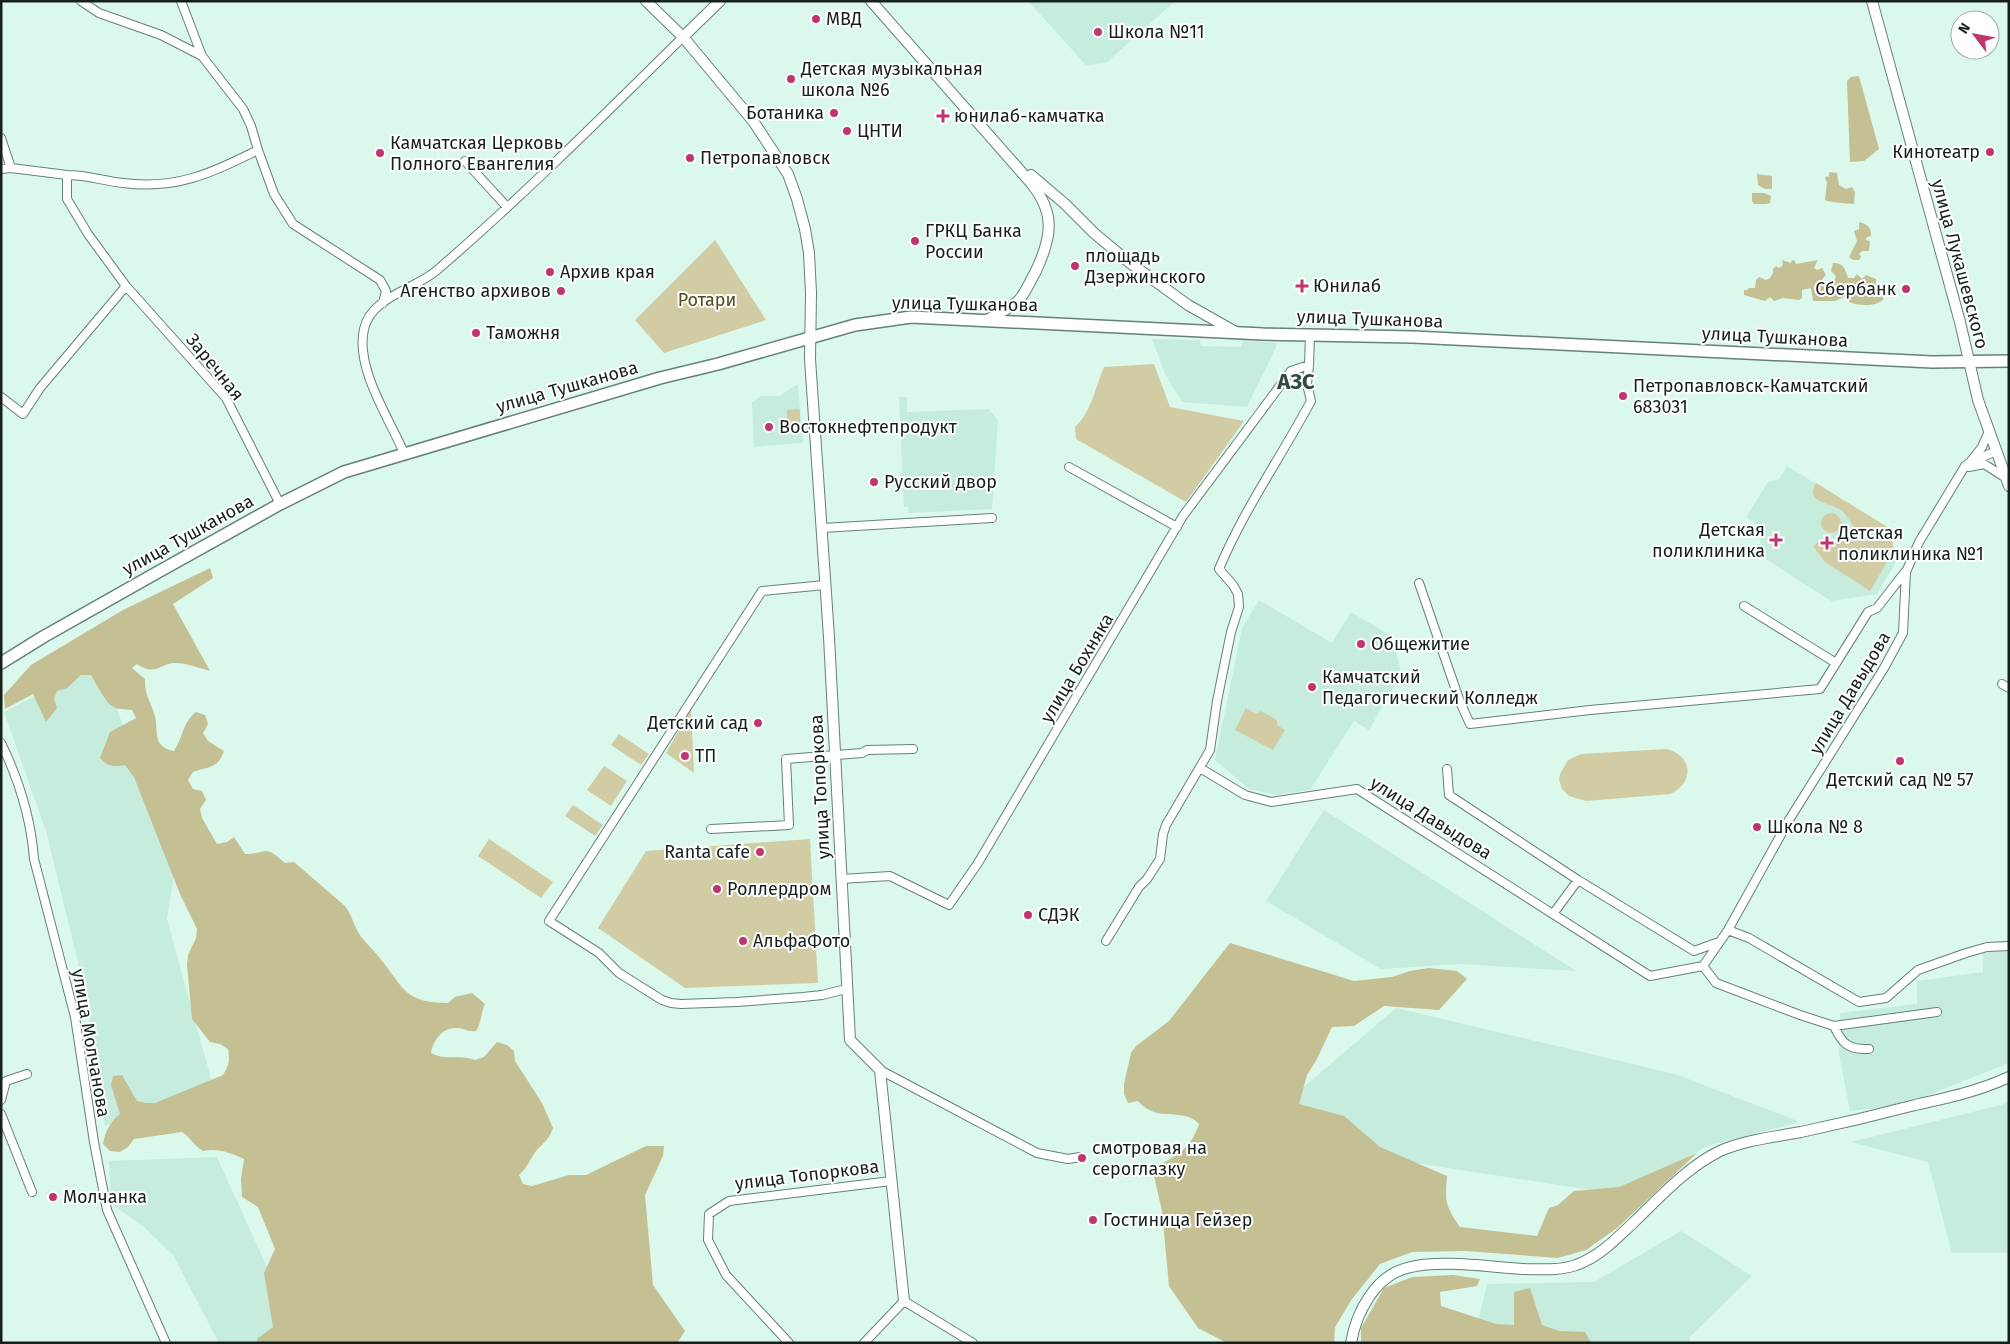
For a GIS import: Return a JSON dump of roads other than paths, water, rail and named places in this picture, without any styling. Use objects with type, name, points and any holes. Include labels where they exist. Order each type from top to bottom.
[{"type":"main road","name":"улица Топоркова","points":[[646,1],[683,36],[754,121],[783,166],[794,189],[802,219],[808,253],[811,293],[810,359],[822,528],[850,1040],[880,1070],[904,1301]]},
{"type":"main road","points":[[683,36],[720,1]]},
{"type":"main road","points":[[871,1],[1038,191],[1048,214],[1050,229],[1041,259],[1019,300],[987,320]]},
{"type":"main road","name":"улица Лукашевского","points":[[1872,1],[1960,322],[1978,400],[2007,482]]},
{"type":"main road","points":[[1004,152],[1065,204],[1099,238],[1130,263],[1188,305],[1234,331]]},
{"type":"main road","name":"улица Тушканова","points":[[1,663],[120,593],[280,504],[344,472],[660,378],[718,364],[855,324],[888,319],[910,317],[1310,335],[1413,337],[1932,362],[2009,360]]},
{"type":"main road","points":[[1351,1343],[1357,1320],[1370,1297],[1388,1277],[1402,1270],[1426,1265],[1540,1269],[1577,1265],[1602,1251],[1686,1174],[1721,1151],[1756,1140],[1872,1116],[1952,1096],[2009,1077]]},
{"type":"street","points":[[81,1],[99,13],[162,35],[202,56]]},
{"type":"street","points":[[181,1],[202,56],[243,109],[251,126],[274,194],[293,224],[380,280],[386,291],[383,302]]},
{"type":"street","points":[[404,453],[368,377],[363,352],[363,336],[366,322],[383,302],[431,275],[558,161],[683,36]]},
{"type":"street","points":[[1,138],[11,168]]},
{"type":"street","points":[[1,169],[11,168],[66,175],[85,175],[124,184],[175,184],[208,175],[258,150]]},
{"type":"street","points":[[465,161],[507,207]]},
{"type":"street","name":"Заречная","points":[[66,175],[67,199],[88,234],[126,286],[226,398],[280,504]]},
{"type":"street","points":[[1,397],[23,414],[40,388],[126,286]]},
{"type":"street","points":[[1106,940],[1139,886],[1147,879],[1160,859],[1166,825],[1210,750],[1225,661],[1239,607],[1238,594],[1219,569],[1228,546],[1311,401],[1307,384],[1310,335]]},
{"type":"street","name":"улица Бохняка","points":[[841,879],[890,876],[949,905],[978,863],[1177,527],[1290,371],[1309,365]]},
{"type":"street","points":[[1969,463],[1982,447],[1989,431]]},
{"type":"street","name":"улица Давыдова","points":[[1200,768],[1245,795],[1271,802],[1357,789],[1650,976],[1703,966],[1728,930],[1789,820],[1884,668],[1903,633],[1906,572],[1919,542],[1961,472],[1969,463],[1996,451]]},
{"type":"street","points":[[1961,472],[1978,464],[1984,464],[2007,482]]},
{"type":"street","points":[[1068,467],[1177,527]]},
{"type":"street","points":[[822,528],[992,518]]},
{"type":"street","points":[[1419,583],[1460,702],[1470,724],[1599,709],[1820,689],[1868,612],[1877,608],[1906,572]]},
{"type":"street","points":[[825,585],[762,591],[549,921],[599,953],[619,973],[662,1000],[681,1004],[804,998],[846,989]]},
{"type":"street","points":[[1744,606],[1836,663]]},
{"type":"street","name":"улица Молчанова","points":[[1,743],[8,757],[32,833],[34,858],[75,1017],[106,1210],[166,1343]]},
{"type":"street","points":[[711,829],[790,824],[786,758],[834,756],[862,753],[867,750],[913,749]]},
{"type":"street","name":"улица Давыдова","points":[[1447,768],[1449,796],[1578,880],[1694,952],[1718,943]]},
{"type":"street","points":[[1553,914],[1578,880]]},
{"type":"street","points":[[1728,930],[1749,938],[1858,1002],[1886,998],[1918,970],[1987,947],[2009,946]]},
{"type":"street","points":[[1703,966],[1716,983],[1834,1026],[1937,1012]]},
{"type":"street","points":[[1834,1026],[1840,1040],[1855,1050],[1869,1049]]},
{"type":"street","points":[[880,1070],[1037,1153],[1068,1159],[1080,1157]]},
{"type":"street","points":[[1,1100],[6,1082],[27,1074]]},
{"type":"street","points":[[1,1114],[32,1192]]},
{"type":"street","name":"улица Топоркова","points":[[789,1343],[726,1275],[708,1240],[709,1214],[729,1202],[891,1181]]},
{"type":"street","points":[[864,1343],[904,1301],[973,1343]]},
{"type":"place","name":"МВД","points":[[816,19]]},
{"type":"place","name":"Школа №11","points":[[1098,32]]},
{"type":"place","name":"Детская музыкальная школа №6","points":[[791,79]]},
{"type":"place","name":"Ботаника","points":[[834,113]]},
{"type":"place","name":"юнилаб-камчатка","points":[[943,116]]},
{"type":"place","name":"ЦНТИ","points":[[847,131]]},
{"type":"place","name":"Кинотеатр","points":[[1990,152]]},
{"type":"place","name":"Камчатская Церковь Полного Евангелия","points":[[380,153]]},
{"type":"place","name":"Петропавловск","points":[[690,158]]},
{"type":"place","name":"ГРКЦ Банка России","points":[[915,241]]},
{"type":"place","name":"площадь Дзержинского","points":[[1075,266]]},
{"type":"place","name":"Архив края","points":[[550,272]]},
{"type":"place","name":"Юнилаб","points":[[1302,286]]},
{"type":"place","name":"Сбербанк","points":[[1906,289]]},
{"type":"place","name":"Агенство архивов","points":[[561,291]]},
{"type":"place","name":"Таможня","points":[[476,333]]},
{"type":"place","name":"Петропавловск-Камчатский 683031","points":[[1623,396]]},
{"type":"place","name":"Востокнефтепродукт","points":[[769,427]]},
{"type":"place","name":"Русский двор","points":[[874,482]]},
{"type":"place","name":"Детская поликлиника","points":[[1776,540]]},
{"type":"place","name":"Детская поликлиника №1","points":[[1827,543]]},
{"type":"place","name":"Общежитие","points":[[1361,644]]},
{"type":"place","name":"Камчатский Педагогический Колледж","points":[[1312,687]]},
{"type":"place","name":"Детский сад","points":[[758,723]]},
{"type":"place","name":"ТП","points":[[685,756]]},
{"type":"place","name":"Детский сад № 57","points":[[1900,761]]},
{"type":"place","name":"Школа № 8","points":[[1757,827]]},
{"type":"place","name":"Ranta cafe","points":[[760,852]]},
{"type":"place","name":"Роллердром","points":[[717,889]]},
{"type":"place","name":"СДЭК","points":[[1028,915]]},
{"type":"place","name":"АльфаФото","points":[[743,941]]},
{"type":"place","name":"смотровая на сероглазку","points":[[1082,1158]]},
{"type":"place","name":"Молчанка","points":[[53,1197]]},
{"type":"place","name":"Гостиница Гейзер","points":[[1093,1220]]},
{"type":"district","name":"АЗС","points":[[1296,381]]},
{"type":"park label","name":"Ротари","points":[[707,300]]}]
